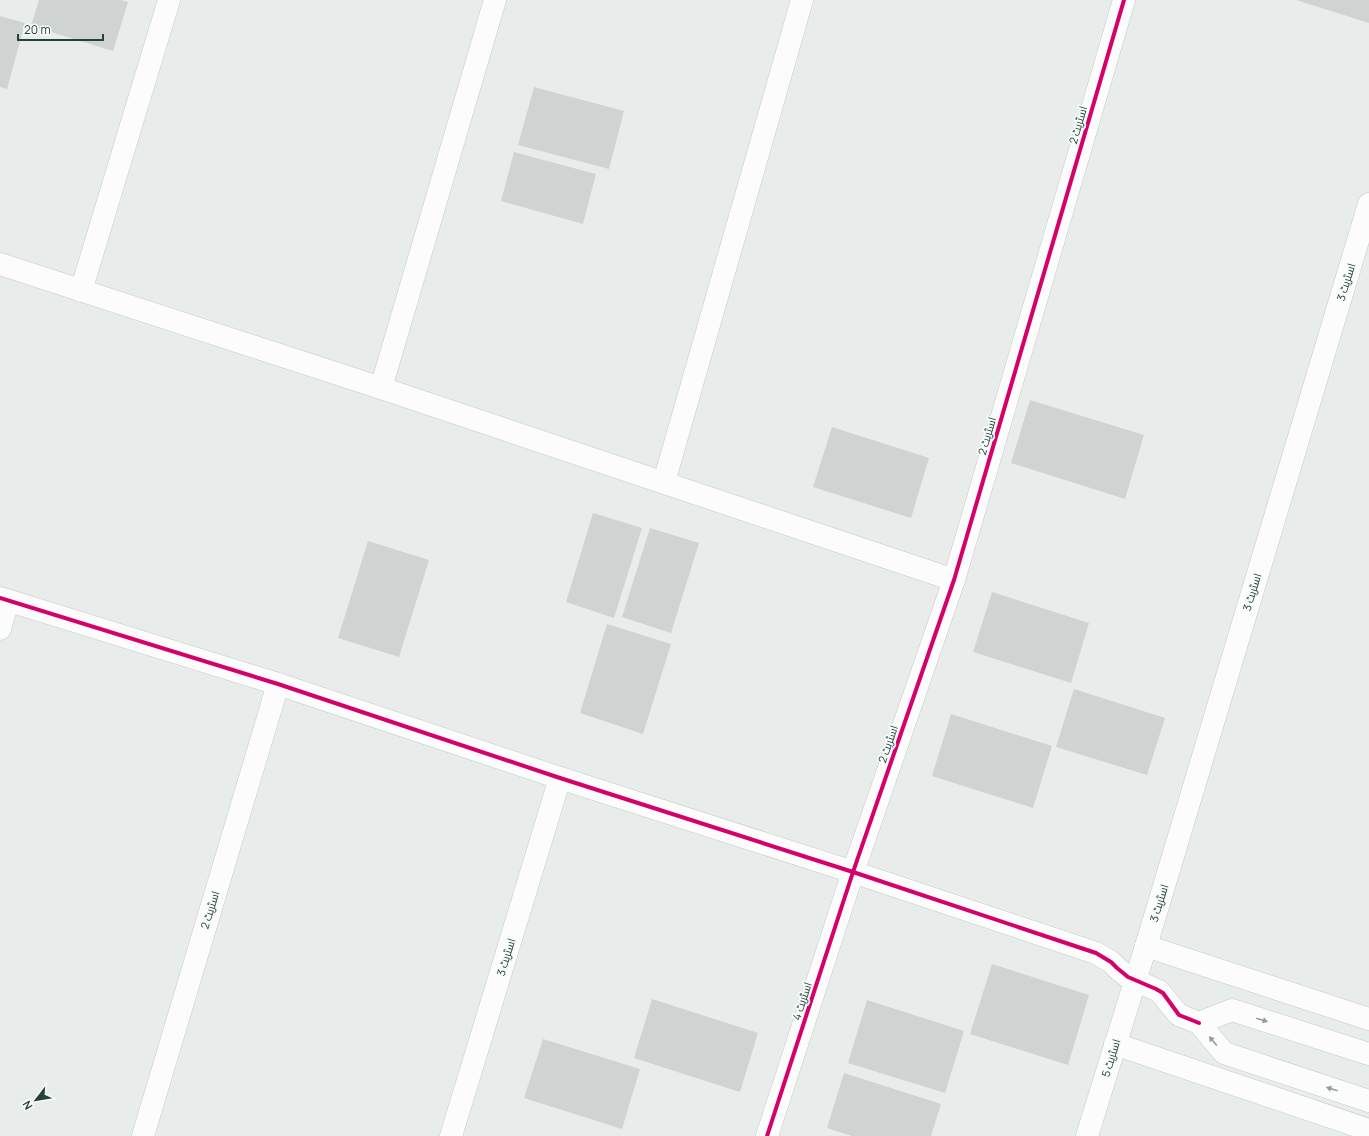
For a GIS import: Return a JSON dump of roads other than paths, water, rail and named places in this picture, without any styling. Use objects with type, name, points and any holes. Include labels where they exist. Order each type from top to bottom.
[{"type":"street","points":[[81,291],[169,0]]},
{"type":"street","points":[[381,388],[495,0]]},
{"type":"street","points":[[664,482],[802,0]]},
{"type":"street","name":"اسٹریٹ 2","points":[[853,872],[954,580],[1124,0]]},
{"type":"street","name":"اسٹریٹ 3","points":[[1135,980],[1365,229],[1369,204]]},
{"type":"street","points":[[0,264],[381,388],[954,580]]},
{"type":"street","points":[[0,629],[4,599],[278,684],[560,778],[853,872],[1096,954],[1111,962],[1128,977],[1156,989],[1163,994],[1180,1015],[1199,1023],[1224,1053],[1369,1101]]},
{"type":"street","name":"اسٹریٹ 2","points":[[143,1136],[278,684]]},
{"type":"street","name":"اسٹریٹ 3","points":[[451,1136],[560,778]]},
{"type":"street","name":"اسٹریٹ 4","points":[[767,1136],[853,872]]},
{"type":"street","points":[[1146,946],[1369,1019]]},
{"type":"street","name":"اسٹریٹ 5","points":[[1087,1136],[1135,980]]},
{"type":"street","points":[[1199,1023],[1232,1010],[1369,1054]]},
{"type":"street","points":[[1115,1044],[1369,1130]]}]
